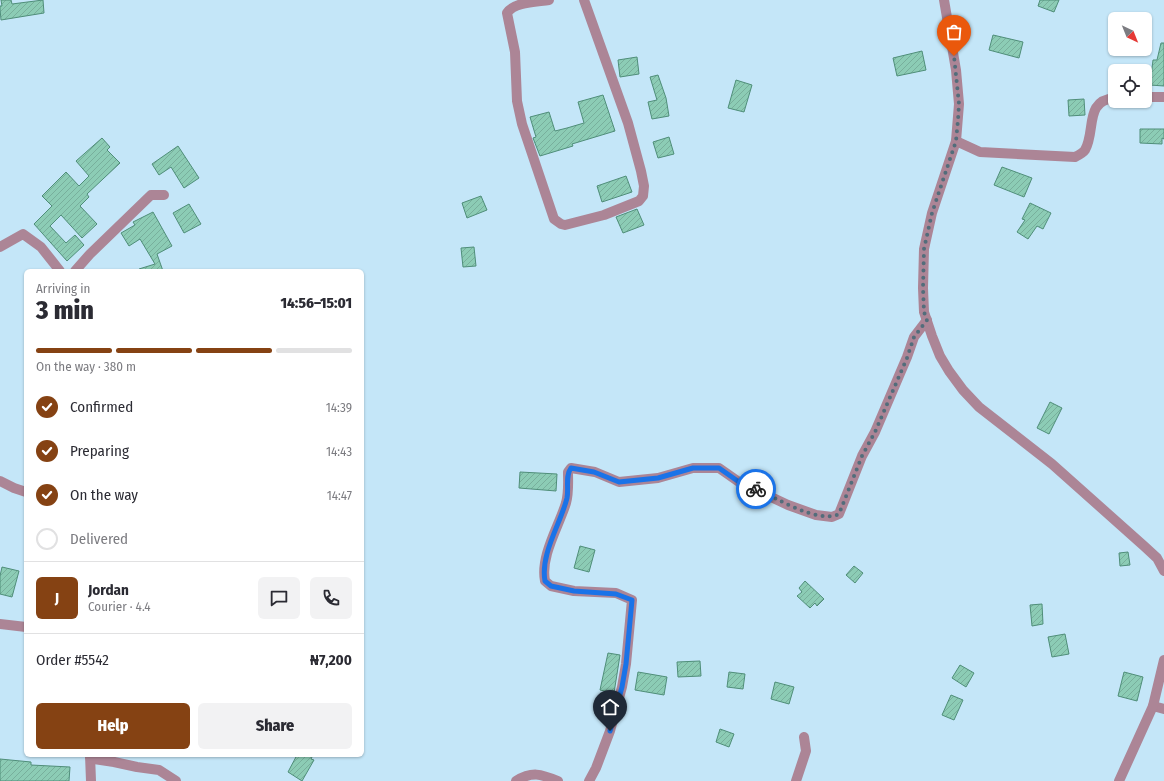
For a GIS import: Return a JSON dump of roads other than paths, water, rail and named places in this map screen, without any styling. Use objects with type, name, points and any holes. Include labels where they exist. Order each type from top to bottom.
[{"type":"street","points":[[549,0],[516,5],[510,8],[507,12],[515,52],[517,101],[522,124],[554,219],[560,224],[565,225],[604,215],[634,204],[643,196],[641,171],[628,123],[584,0]]},
{"type":"street","points":[[944,0],[956,70],[959,104],[956,141],[932,213],[924,249],[923,288],[924,312],[940,356],[963,390],[979,407],[1052,464],[1157,558],[1164,571]]},
{"type":"street","points":[[1152,97],[1164,97]]},
{"type":"street","points":[[956,141],[980,152],[1075,157],[1085,150],[1097,106],[1101,102],[1108,100]]},
{"type":"street","points":[[77,269],[90,254],[151,195],[164,195]]},
{"type":"street","points":[[0,247],[23,234],[41,247],[58,269]]},
{"type":"street","points":[[590,781],[610,731],[622,687],[626,664],[632,600],[616,594],[574,591],[551,586],[545,581],[544,568],[546,557],[566,503],[569,490],[568,472],[571,468],[594,472],[619,482],[630,482],[658,478],[693,468],[719,468],[739,482],[788,505],[832,518],[839,514],[862,456],[875,432],[907,358],[914,337],[927,320]]},
{"type":"street","points":[[0,481],[24,491]]},
{"type":"street","points":[[0,624],[24,627]]},
{"type":"street","points":[[1119,781],[1154,706],[1164,660]]},
{"type":"street","points":[[1154,706],[1164,709]]},
{"type":"street","points":[[796,781],[806,751],[804,737]]},
{"type":"street","points":[[90,757],[91,781]]},
{"type":"street","points":[[91,757],[94,759],[159,770],[176,781]]},
{"type":"street","points":[[516,781],[524,777],[540,774],[558,781]]}]
